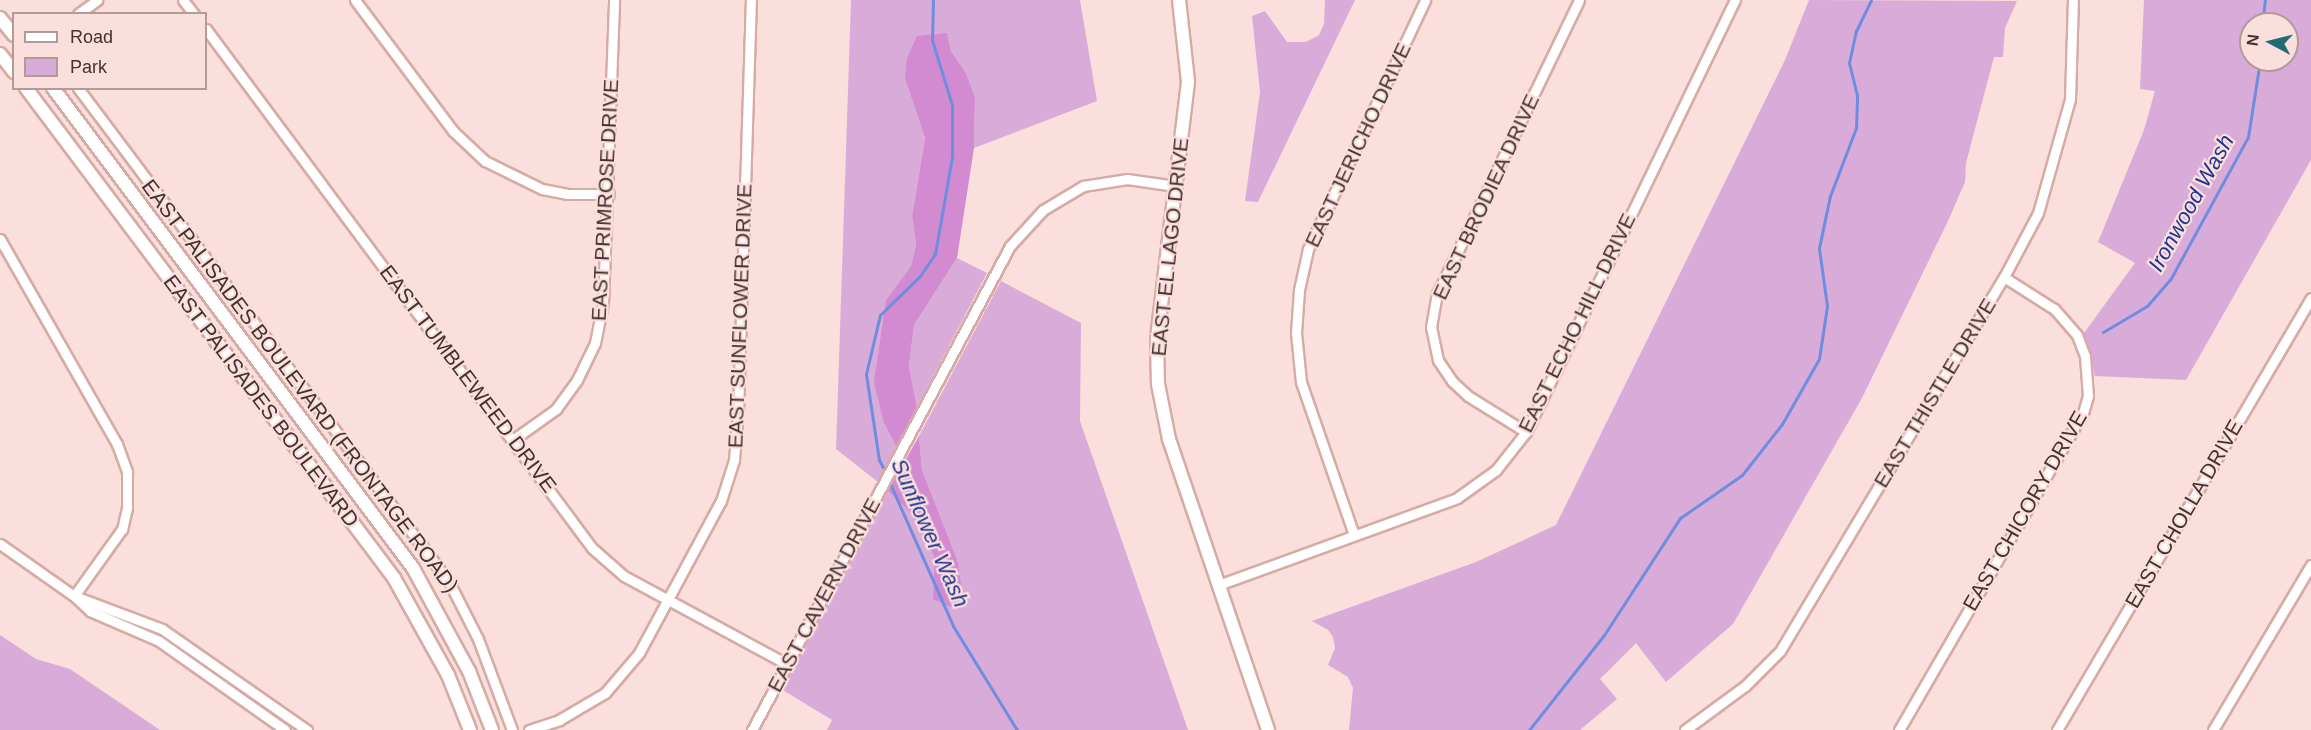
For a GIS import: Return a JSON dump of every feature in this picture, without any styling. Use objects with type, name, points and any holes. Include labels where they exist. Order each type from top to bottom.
[{"type":"street","points":[[81,12],[97,0]]},
{"type":"street","points":[[183,0],[192,12]]},
{"type":"street","points":[[355,0],[453,131],[485,161],[542,189],[567,194],[609,194]]},
{"type":"street","name":"EAST PRIMROSE DRIVE","points":[[514,439],[556,409],[577,380],[595,343],[603,303],[609,194],[614,0]]},
{"type":"street","name":"EAST SUNFLOWER DRIVE","points":[[529,730],[559,720],[604,693],[639,653],[721,501],[734,460],[751,0]]},
{"type":"street","name":"EAST EL LAGO DRIVE","points":[[1179,0],[1188,82],[1157,338],[1158,384],[1169,439],[1221,584],[1268,730]]},
{"type":"street","name":"EAST JERICHO DRIVE","points":[[1354,535],[1301,382],[1296,333],[1299,290],[1308,249],[1425,0]]},
{"type":"street","name":"EAST BRODIEA DRIVE","points":[[1526,432],[1468,396],[1452,381],[1438,360],[1431,327],[1437,294],[1579,0]]},
{"type":"street","name":"EAST ECHO HILL DRIVE","points":[[1221,584],[1457,498],[1497,470],[1526,432],[1735,0]]},
{"type":"street","name":"EAST THISTLE DRIVE","points":[[1686,730],[1744,686],[1780,651],[2004,276],[2038,213],[2060,144],[2074,54],[2073,0]]},
{"type":"street","points":[[0,18],[12,33]]},
{"type":"street","name":"EAST TUMBLEWEED DRIVE","points":[[207,30],[514,439],[592,548],[624,576],[787,664]]},
{"type":"street","name":"EAST PALISADES BOULEVARD","points":[[28,90],[394,578],[448,675],[470,730]]},
{"type":"street","name":"EAST PALISADES BOULEVARD","points":[[55,90],[413,568],[469,671],[492,730]]},
{"type":"street","name":"EAST PALISADES BOULEVARD (FRONTAGE ROAD)","points":[[80,90],[449,582],[478,639],[512,730]]},
{"type":"street","name":"EAST CAVERN DRIVE","points":[[752,730],[1010,246],[1043,210],[1083,186],[1127,179],[1175,186]]},
{"type":"street","points":[[0,239],[117,444],[127,472],[127,508],[122,529],[74,596]]},
{"type":"street","name":"EAST CHICORY DRIVE","points":[[1899,730],[2083,413],[2088,396],[2085,356],[2077,335],[2054,309],[2004,276]]},
{"type":"street","name":"EAST CHOLLA DRIVE","points":[[2057,730],[2307,312],[2311,298]]},
{"type":"street","points":[[0,544],[74,596],[90,611],[159,641],[285,730]]},
{"type":"street","points":[[2213,730],[2311,565]]},
{"type":"street","points":[[74,596],[162,629],[307,730]]},
{"type":"street","points":[[204,672],[211,662]]},
{"type":"green space","points":[[851,0],[1080,0],[1097,101],[974,148],[975,97],[966,73],[951,51],[947,34],[905,79],[925,138],[912,216],[916,244],[911,266],[886,300],[884,423],[896,446],[878,482],[836,449]]},
{"type":"green space","points":[[1325,0],[1355,0],[1258,202],[1245,201],[1260,92],[1252,16],[1265,11],[1287,42],[1306,42],[1319,35],[1324,24]]},
{"type":"green space","points":[[1809,0],[2017,1],[2005,28],[2003,57],[1994,57],[1966,163],[1965,182],[1948,221],[1862,398],[1733,624],[1666,682],[1636,643],[1600,679],[1617,699],[1580,730],[1349,730],[1353,688],[1348,677],[1328,665],[1335,648],[1333,637],[1328,630],[1312,621],[1476,562],[1556,525],[1785,60]]},
{"type":"green space","points":[[2144,0],[2311,0],[2311,160],[2186,380],[2095,376],[2084,333],[2135,263],[2098,242],[2144,130],[2155,91],[2140,89]]},
{"type":"green space","points":[[957,258],[987,273],[917,407],[909,366],[914,325]]},
{"type":"green space","points":[[1001,281],[1081,323],[1080,421],[1188,730],[827,730],[832,720],[781,689],[888,491],[911,513],[934,556],[933,599],[958,562],[922,470],[919,436]]},
{"type":"green space","points":[[0,635],[36,659],[70,669],[160,730],[0,730]]},
{"type":"shaded area","points":[[947,33],[951,51],[966,73],[975,97],[974,148],[957,258],[914,325],[909,366],[917,407],[896,446],[884,423],[874,382],[886,300],[911,266],[916,244],[912,216],[925,138],[905,79],[907,58],[917,36]]},
{"type":"shaded area","points":[[919,436],[922,470],[958,562],[961,586],[957,604],[951,607],[933,599],[934,556],[911,513],[888,491]]},
{"type":"waterway","name":"Sunflower Wash","points":[[886,473],[879,460],[866,374],[880,315],[920,276],[935,254],[952,157],[952,105],[932,40],[933,0]]},
{"type":"waterway","points":[[1529,730],[1604,635],[1680,518],[1742,475],[1782,424],[1819,359],[1827,306],[1819,248],[1830,196],[1856,128],[1857,95],[1849,63],[1856,31],[1871,0]]},
{"type":"waterway","name":"Ironwood Wash","points":[[2264,12],[2265,0]]},
{"type":"waterway","name":"Ironwood Wash","points":[[2103,332],[2147,306],[2170,280],[2248,137],[2258,72]]},
{"type":"waterway","name":"Sunflower Wash","points":[[888,479],[953,626],[1017,730]]}]
